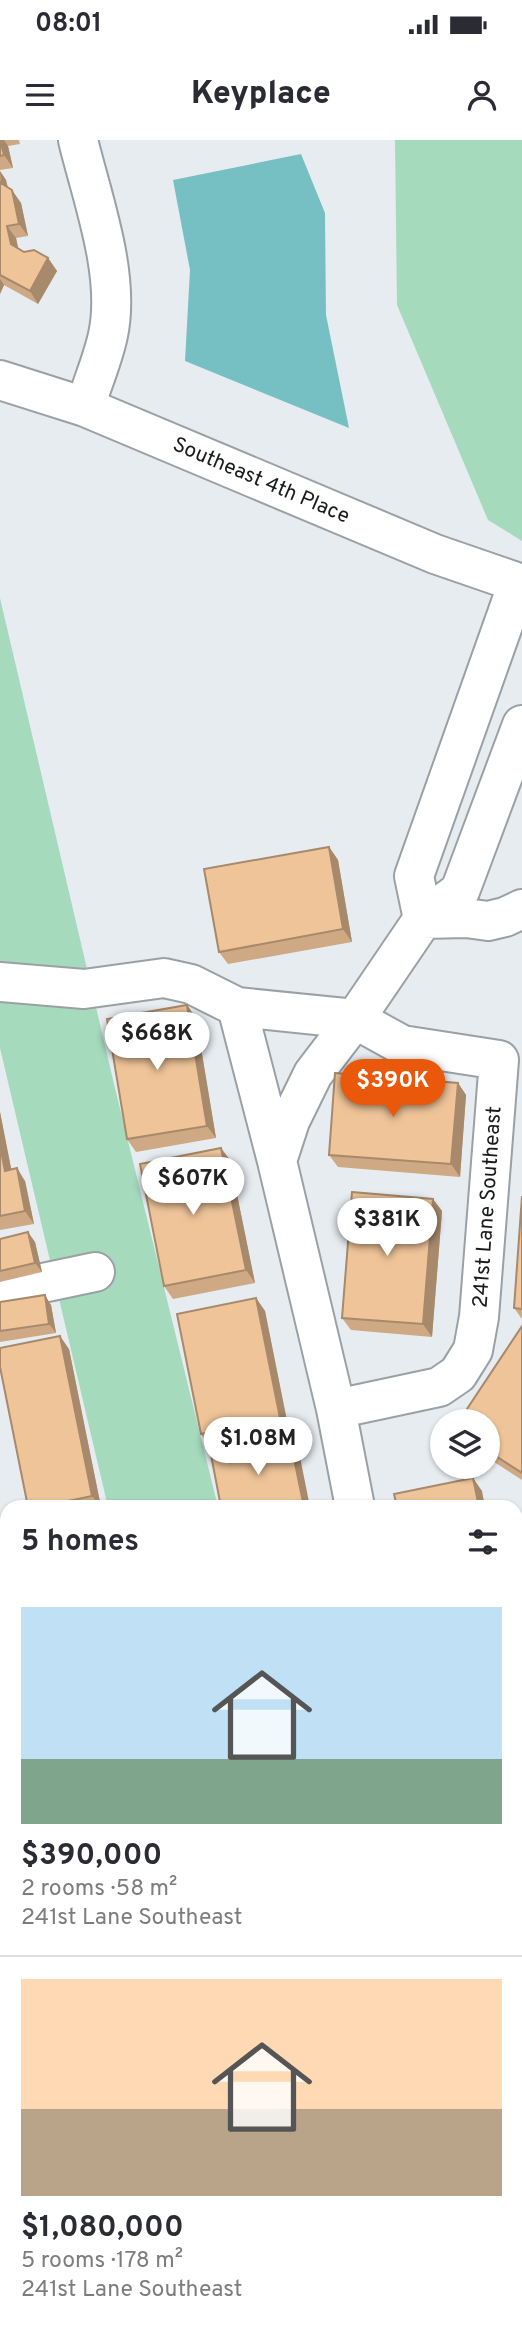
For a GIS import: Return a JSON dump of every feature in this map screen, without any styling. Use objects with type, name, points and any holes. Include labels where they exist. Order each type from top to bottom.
[{"type":"street","points":[[78,140],[104,248],[111,292],[108,334],[85,407]]},
{"type":"street","name":"Southeast 4th Place","points":[[0,380],[85,407],[435,554],[520,583]]},
{"type":"street","points":[[423,919],[414,876],[520,583]]},
{"type":"street","points":[[479,698],[522,709]]},
{"type":"street","points":[[277,1161],[290,1121],[313,1074],[355,1019],[423,919],[460,891],[522,725]]},
{"type":"street","points":[[423,919],[466,918],[488,921],[522,909]]},
{"type":"street","name":"241st Lane Southeast","points":[[0,982],[84,989],[164,978],[191,984],[237,1007],[355,1019],[402,1045],[499,1060],[479,1317],[473,1350],[458,1374],[439,1387],[335,1409]]},
{"type":"street","points":[[237,1007],[277,1161],[354,1500]]},
{"type":"street","points":[[0,1292],[96,1272]]},
{"type":"green space","points":[[395,140],[522,140],[522,541],[488,520],[397,305]]},
{"type":"green space","points":[[0,598],[114,1084],[216,1500],[106,1500],[0,1048]]},
{"type":"water","points":[[301,154],[325,213],[326,315],[349,428],[185,361],[190,270],[173,180]]},
{"type":"building","points":[[0,140],[4,155],[0,156]]},
{"type":"building","points":[[0,181],[12,190],[19,224],[7,226],[11,244],[24,252],[34,250],[48,258],[30,291],[0,275]]},
{"type":"building","points":[[329,847],[343,929],[219,952],[204,869]]},
{"type":"building","points":[[187,1005],[207,1126],[127,1139],[107,1019]]},
{"type":"building","points":[[335,1073],[458,1083],[451,1164],[329,1155]]},
{"type":"building","points":[[0,1146],[5,1171],[17,1168],[25,1211],[0,1216]]},
{"type":"building","points":[[221,1148],[246,1270],[164,1286],[140,1164]]},
{"type":"building","points":[[352,1192],[433,1199],[423,1324],[342,1318]]},
{"type":"building","points":[[522,1196],[522,1309],[514,1308]]},
{"type":"building","points":[[28,1232],[35,1263],[0,1271],[0,1239]]},
{"type":"building","points":[[45,1295],[49,1324],[0,1331],[0,1302]]},
{"type":"building","points":[[256,1298],[280,1418],[201,1434],[177,1314]]},
{"type":"building","points":[[522,1326],[522,1473],[500,1459],[500,1409],[467,1409]]},
{"type":"building","points":[[60,1336],[92,1496],[73,1500],[27,1500],[0,1367],[0,1348]]},
{"type":"building","points":[[290,1439],[303,1500],[220,1500],[211,1455]]},
{"type":"building","points":[[473,1479],[478,1500],[395,1500],[394,1494]]}]
